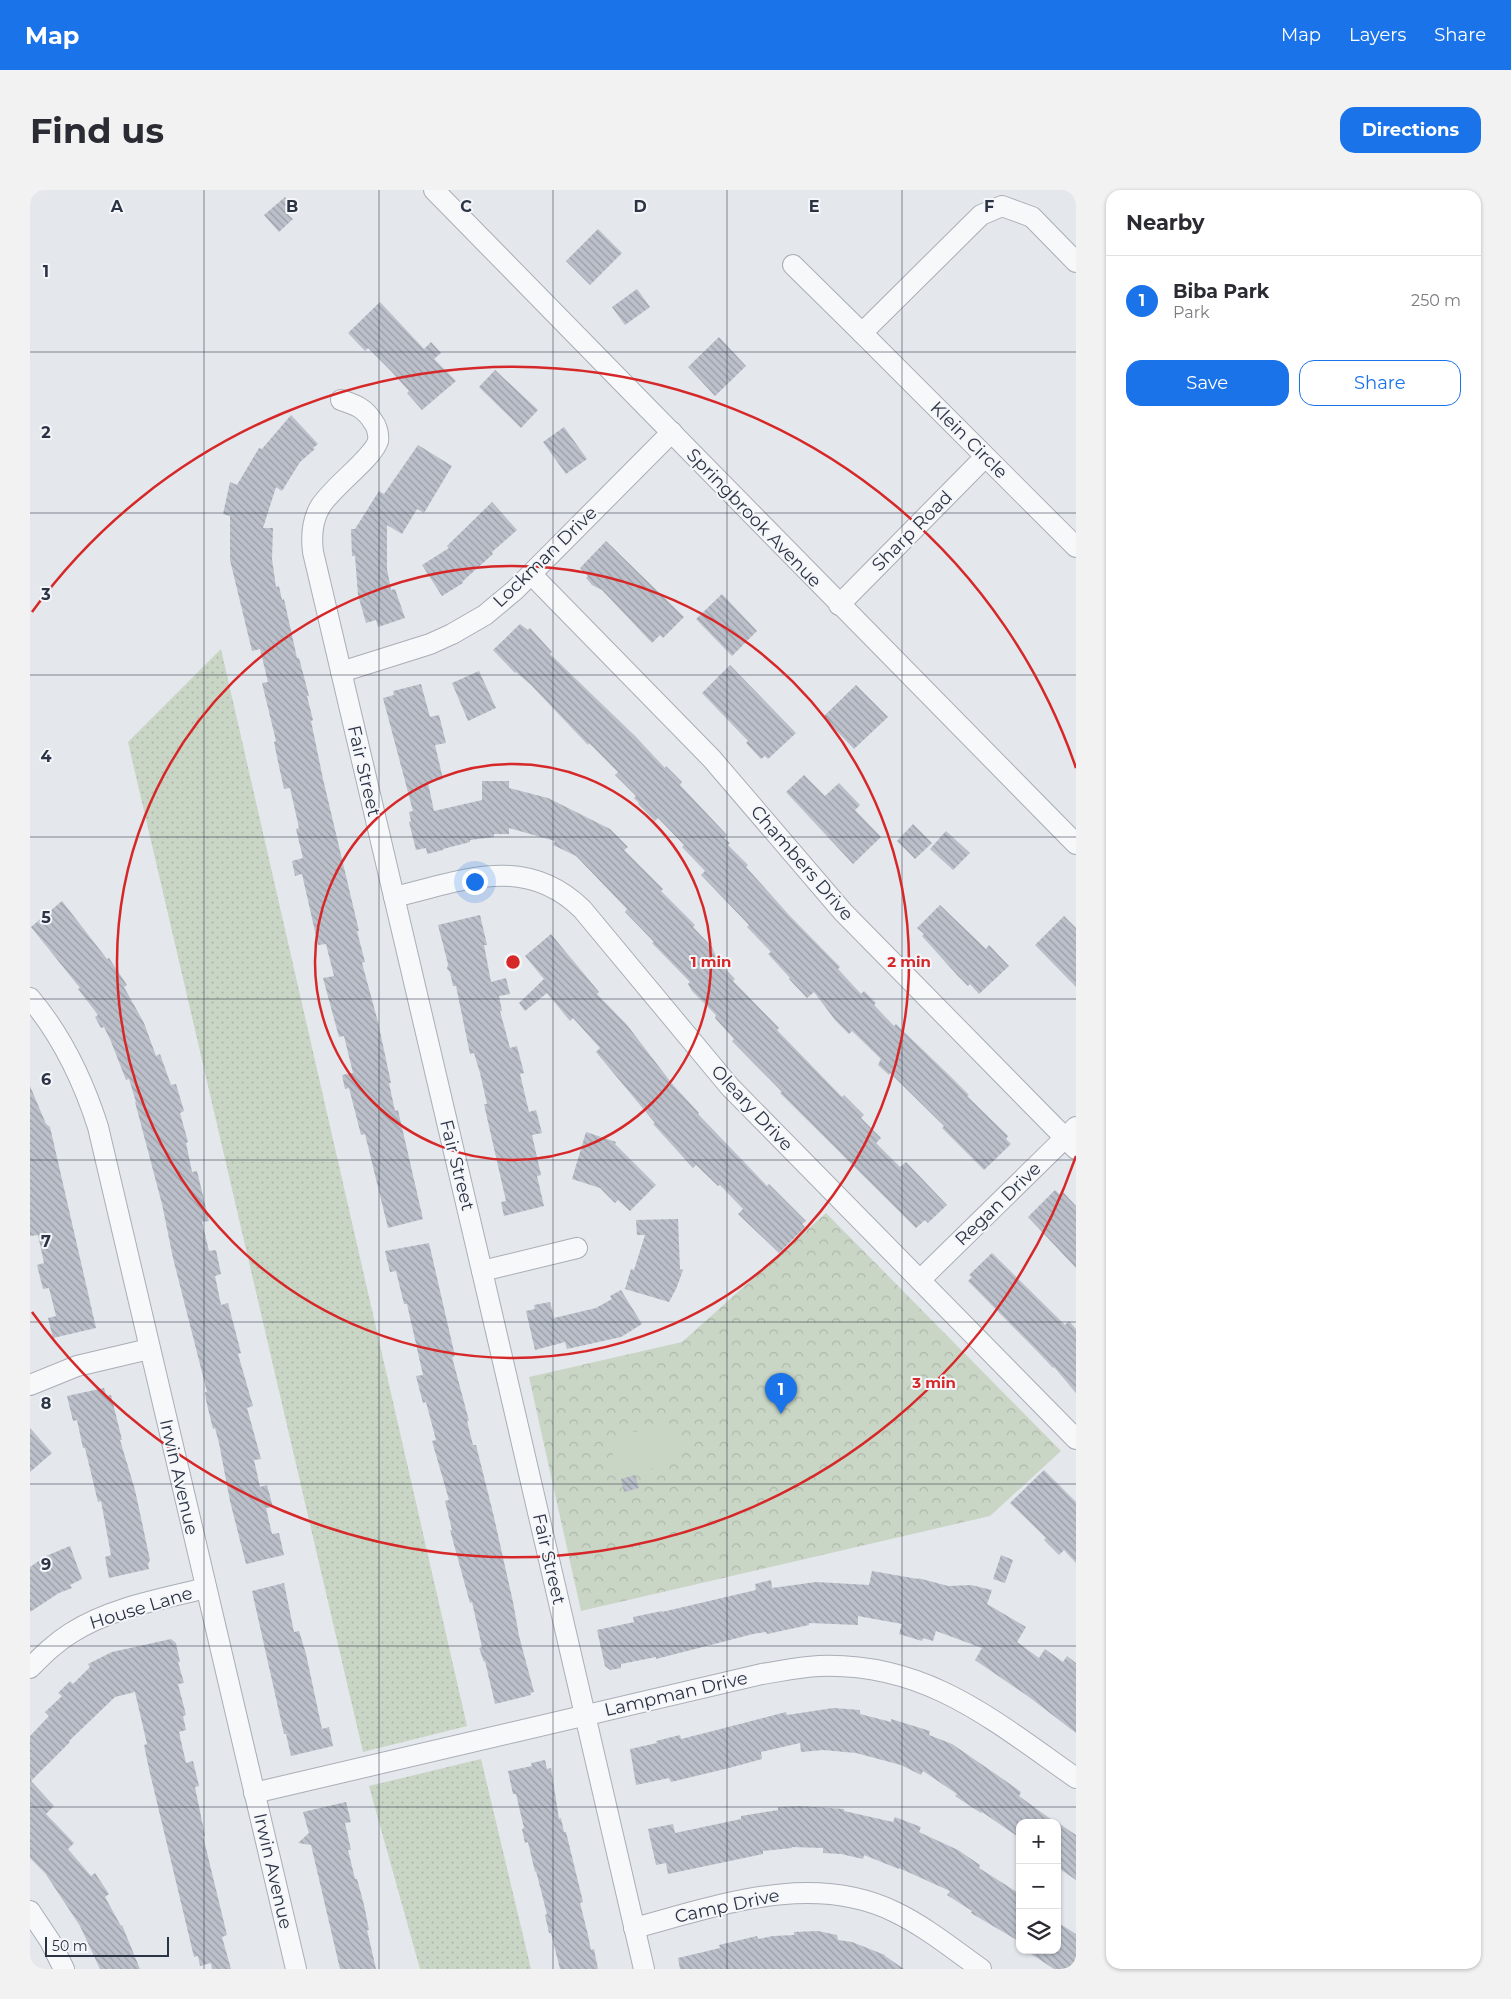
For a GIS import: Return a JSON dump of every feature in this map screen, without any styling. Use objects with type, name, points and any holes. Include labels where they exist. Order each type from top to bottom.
[{"type":"street","name":"Springbrook Avenue","points":[[434,190],[672,432],[838,605],[1076,844]]},
{"type":"street","points":[[862,333],[981,214],[1002,206],[1032,217],[1076,262]]},
{"type":"street","name":"Klein Circle","points":[[793,265],[1076,548]]},
{"type":"street","name":"Fair Street","points":[[341,400],[361,406],[370,416],[376,427],[378,440],[372,451],[328,495],[319,508],[312,529],[313,552],[644,1969]]},
{"type":"street","name":"Lockman Drive","points":[[341,672],[413,649],[452,634],[484,615],[531,574],[672,432]]},
{"type":"street","name":"Sharp Road","points":[[838,605],[985,457]]},
{"type":"street","name":"Chambers Drive","points":[[531,574],[712,759],[843,912],[1072,1138]]},
{"type":"street","name":"Oleary Drive","points":[[394,897],[487,875],[503,874],[543,882],[568,896],[582,908],[730,1086],[1076,1439]]},
{"type":"street","name":"Irwin Avenue","points":[[30,998],[57,1034],[76,1069],[93,1109],[296,1969]]},
{"type":"street","name":"Regan Drive","points":[[920,1280],[1072,1138]]},
{"type":"street","points":[[482,1271],[577,1248]]},
{"type":"street","points":[[30,1385],[77,1366],[149,1349]]},
{"type":"street","name":"House Lane","points":[[30,1668],[51,1647],[90,1622],[139,1605],[206,1588]]},
{"type":"street","name":"Lampman Drive","points":[[254,1793],[585,1715],[794,1668],[818,1666],[873,1669],[898,1674],[924,1683],[975,1708],[1076,1778]]},
{"type":"street","name":"Camp Drive","points":[[634,1928],[776,1894],[798,1892],[835,1895],[864,1901],[893,1911],[923,1928],[981,1969]]},
{"type":"street","points":[[30,1911],[50,1941],[64,1969]]},
{"type":"green space","points":[[221,649],[467,1726],[363,1752],[128,742]]},
{"type":"green space","points":[[826,1213],[1061,1451],[990,1516],[581,1611],[529,1377],[682,1342]]},
{"type":"green space","points":[[673,1423],[682,1461],[618,1476],[609,1438]]},
{"type":"green space","points":[[481,1759],[531,1969],[420,1969],[369,1786]]},
{"type":"building","points":[[285,197],[293,206],[286,213],[293,219],[279,232],[264,215]]},
{"type":"building","points":[[598,229],[622,253],[590,285],[566,261]]},
{"type":"building","points":[[637,289],[650,307],[625,325],[612,307]]},
{"type":"building","points":[[380,302],[424,349],[431,342],[441,353],[434,359],[456,381],[422,410],[407,393],[409,391],[391,371],[368,348],[365,351],[348,333]]},
{"type":"building","points":[[719,337],[746,366],[715,396],[688,367]]},
{"type":"building","points":[[495,370],[538,410],[521,428],[479,387]]},
{"type":"building","points":[[291,415],[318,444],[300,462],[282,491],[276,487],[263,528],[273,528],[272,559],[276,587],[279,586],[282,600],[284,599],[297,658],[299,658],[309,696],[307,696],[313,720],[311,721],[323,779],[359,931],[357,931],[365,962],[362,963],[378,1022],[395,1111],[398,1110],[423,1219],[388,1228],[365,1134],[361,1135],[349,1088],[345,1089],[342,1075],[353,1073],[344,1036],[339,1037],[323,978],[334,976],[326,944],[318,945],[302,874],[295,876],[292,861],[303,858],[296,829],[299,828],[290,788],[284,789],[280,771],[274,742],[276,741],[262,683],[268,682],[260,649],[252,651],[230,560],[230,516],[223,514],[230,482],[237,485],[259,448],[262,449]]},
{"type":"building","points":[[564,427],[587,459],[566,474],[543,442]]},
{"type":"building","points":[[418,445],[452,466],[424,513],[417,509],[402,534],[387,525],[387,569],[391,590],[395,589],[405,618],[378,627],[376,620],[366,623],[358,595],[355,556],[352,556],[351,529],[355,529],[379,491],[384,494]]},
{"type":"building","points":[[492,502],[517,530],[492,552],[493,554],[463,583],[442,596],[422,565],[449,548],[447,546]]},
{"type":"building","points":[[606,541],[684,617],[663,638],[660,635],[652,643],[602,590],[592,585],[586,578],[588,576],[580,568]]},
{"type":"building","points":[[722,594],[757,631],[732,656],[696,619]]},
{"type":"building","points":[[520,624],[528,630],[530,628],[552,652],[550,654],[635,736],[665,768],[666,766],[682,782],[680,785],[727,835],[724,838],[730,843],[728,845],[748,865],[746,867],[789,915],[840,967],[838,969],[861,994],[864,991],[876,1003],[874,1005],[894,1026],[896,1024],[949,1075],[969,1095],[967,1096],[1008,1136],[1006,1139],[1011,1144],[984,1170],[942,1128],[944,1126],[890,1073],[889,1075],[878,1065],[881,1059],[852,1031],[849,1034],[835,1020],[814,992],[807,998],[789,979],[768,954],[771,952],[747,927],[749,925],[701,875],[705,871],[682,847],[684,845],[658,818],[655,821],[638,804],[634,798],[636,796],[615,775],[618,772],[589,743],[588,745],[531,685],[515,673],[493,650]]},
{"type":"building","points":[[730,665],[796,733],[768,759],[765,756],[761,759],[746,743],[748,741],[702,693]]},
{"type":"building","points":[[479,671],[496,708],[468,721],[452,683]]},
{"type":"building","points":[[421,684],[430,717],[439,715],[446,743],[435,745],[443,779],[428,783],[434,811],[482,800],[482,781],[509,781],[509,788],[548,798],[610,829],[628,847],[624,850],[663,889],[661,891],[695,925],[693,927],[712,947],[718,961],[735,979],[733,981],[842,1097],[844,1095],[864,1115],[861,1118],[881,1138],[876,1143],[900,1167],[906,1162],[947,1205],[928,1223],[925,1220],[916,1228],[780,1093],[782,1092],[732,1041],[734,1039],[715,1018],[716,1015],[692,991],[688,984],[690,982],[625,912],[627,909],[576,856],[553,845],[555,841],[509,828],[509,834],[494,834],[494,837],[470,840],[470,842],[427,854],[426,848],[416,850],[409,822],[411,821],[409,812],[413,811],[383,698],[394,695],[393,691]]},
{"type":"building","points":[[856,685],[888,717],[854,749],[823,717]]},
{"type":"building","points":[[804,775],[825,796],[839,783],[860,805],[855,810],[881,837],[853,864],[786,792]]},
{"type":"building","points":[[913,824],[932,843],[915,859],[897,841]]},
{"type":"building","points":[[946,831],[970,853],[953,870],[930,849]]},
{"type":"building","points":[[62,901],[107,959],[109,958],[127,985],[124,987],[144,1023],[156,1056],[160,1054],[171,1085],[176,1084],[184,1111],[180,1113],[188,1142],[186,1143],[192,1172],[197,1171],[209,1221],[202,1222],[209,1251],[216,1250],[221,1274],[215,1276],[221,1305],[228,1303],[241,1353],[238,1354],[253,1406],[247,1408],[261,1459],[254,1460],[260,1487],[267,1485],[273,1507],[266,1508],[272,1534],[279,1533],[284,1555],[246,1564],[230,1501],[219,1443],[215,1428],[213,1429],[206,1400],[205,1392],[207,1392],[173,1258],[162,1204],[129,1079],[126,1080],[110,1039],[104,1027],[101,1028],[95,1017],[98,1015],[78,989],[80,988],[31,927]]},
{"type":"building","points":[[940,905],[986,949],[989,945],[1009,966],[979,994],[970,984],[968,986],[957,975],[917,928]]},
{"type":"building","points":[[480,915],[487,945],[484,945],[491,982],[506,978],[510,994],[499,996],[502,1011],[500,1011],[510,1048],[517,1046],[524,1073],[520,1074],[529,1112],[536,1110],[542,1133],[532,1135],[541,1175],[537,1176],[544,1206],[504,1216],[501,1202],[506,1201],[484,1104],[487,1104],[480,1073],[474,1053],[470,1054],[456,986],[453,986],[450,972],[447,969],[448,964],[438,925]]},
{"type":"building","points":[[1064,916],[1076,928],[1076,987],[1035,945]]},
{"type":"building","points":[[551,934],[599,992],[597,994],[627,1025],[698,1114],[767,1186],[769,1184],[806,1221],[802,1224],[805,1227],[779,1253],[738,1214],[743,1209],[720,1185],[718,1186],[696,1165],[693,1168],[653,1124],[655,1123],[596,1052],[600,1048],[573,1018],[570,1021],[547,993],[525,1011],[519,1003],[544,979],[525,956]]},
{"type":"building","points":[[30,1086],[46,1124],[50,1127],[96,1328],[53,1338],[48,1318],[56,1316],[49,1288],[43,1289],[37,1265],[44,1263],[38,1235],[30,1236]]},
{"type":"building","points":[[586,1132],[616,1142],[615,1144],[656,1185],[630,1211],[618,1200],[615,1203],[600,1188],[572,1179]]},
{"type":"building","points":[[1055,1190],[1060,1195],[1063,1192],[1076,1206],[1076,1268],[1028,1217]]},
{"type":"building","points":[[678,1219],[680,1269],[683,1270],[669,1302],[625,1289],[631,1269],[634,1270],[645,1235],[637,1235],[636,1220]]},
{"type":"building","points":[[429,1243],[455,1356],[452,1357],[469,1421],[467,1421],[473,1445],[476,1445],[493,1513],[519,1636],[534,1692],[530,1693],[531,1695],[495,1704],[485,1661],[479,1648],[482,1647],[472,1602],[470,1603],[450,1530],[452,1530],[445,1501],[449,1500],[432,1441],[436,1440],[426,1402],[423,1403],[416,1376],[423,1375],[407,1304],[404,1304],[396,1271],[390,1272],[385,1251]]},
{"type":"building","points":[[992,1253],[1065,1325],[1069,1321],[1076,1329],[1076,1393],[1054,1367],[968,1281],[972,1277],[969,1275]]},
{"type":"building","points":[[621,1290],[642,1324],[621,1337],[567,1349],[565,1342],[535,1350],[526,1311],[535,1309],[534,1305],[550,1302],[554,1318],[596,1308],[612,1299],[610,1296]]},
{"type":"building","points":[[104,1388],[106,1396],[111,1395],[122,1440],[120,1440],[135,1490],[150,1560],[148,1564],[149,1569],[109,1578],[105,1557],[111,1555],[101,1501],[98,1502],[77,1420],[73,1421],[67,1396]]},
{"type":"building","points":[[30,1428],[52,1453],[30,1472]]},
{"type":"building","points":[[1044,1470],[1076,1502],[1076,1563],[1064,1550],[1059,1555],[1044,1540],[1046,1538],[1010,1503]]},
{"type":"building","points":[[635,1475],[639,1488],[624,1492],[621,1479]]},
{"type":"building","points":[[70,1546],[82,1579],[70,1585],[72,1588],[59,1593],[30,1612],[30,1567],[46,1556]]},
{"type":"building","points":[[1001,1555],[1013,1560],[1005,1583],[993,1579]]},
{"type":"building","points":[[872,1571],[918,1578],[948,1586],[971,1585],[992,1590],[987,1604],[1026,1627],[1017,1642],[1039,1658],[1045,1649],[1063,1662],[1067,1656],[1076,1663],[1076,1733],[1029,1697],[975,1660],[982,1648],[936,1631],[933,1641],[923,1638],[922,1641],[899,1634],[902,1624],[858,1616],[858,1625],[809,1623],[809,1625],[767,1634],[766,1632],[753,1634],[656,1659],[656,1657],[621,1664],[621,1668],[610,1670],[605,1666],[597,1630],[634,1622],[633,1617],[756,1590],[755,1584],[771,1580],[772,1588],[816,1582],[869,1585]]},
{"type":"building","points":[[284,1583],[294,1632],[299,1631],[306,1654],[322,1729],[329,1727],[333,1746],[291,1756],[286,1734],[284,1734],[252,1591]]},
{"type":"building","points":[[171,1639],[176,1643],[180,1662],[178,1662],[184,1683],[178,1684],[186,1715],[183,1716],[186,1730],[179,1732],[186,1763],[193,1761],[199,1786],[195,1787],[205,1836],[203,1836],[227,1935],[222,1937],[231,1969],[212,1969],[211,1963],[200,1966],[198,1956],[194,1957],[149,1769],[144,1745],[147,1744],[135,1692],[115,1697],[31,1781],[54,1806],[46,1814],[74,1843],[68,1849],[91,1876],[95,1873],[109,1894],[105,1897],[122,1925],[140,1969],[100,1969],[80,1926],[45,1873],[30,1858],[30,1736],[49,1716],[45,1712],[62,1696],[58,1693],[70,1681],[73,1684],[90,1667],[88,1664],[112,1652]]},
{"type":"building","points":[[833,1708],[860,1710],[860,1714],[891,1722],[891,1719],[930,1731],[929,1735],[952,1744],[1021,1792],[1019,1796],[1051,1819],[1016,1819],[1016,1835],[955,1796],[957,1794],[923,1771],[921,1775],[901,1765],[856,1753],[823,1750],[801,1752],[800,1743],[761,1752],[762,1759],[729,1768],[671,1782],[669,1778],[636,1785],[630,1749],[657,1743],[656,1741],[680,1735],[681,1739],[786,1712],[787,1715]]},
{"type":"building","points":[[545,1760],[547,1769],[551,1768],[559,1819],[561,1818],[564,1832],[566,1832],[583,1902],[580,1903],[591,1950],[594,1949],[598,1969],[560,1969],[551,1933],[549,1933],[545,1915],[547,1914],[528,1842],[525,1843],[522,1829],[524,1828],[516,1794],[513,1794],[508,1771],[532,1766],[531,1763]]},
{"type":"building","points":[[346,1802],[351,1822],[345,1823],[351,1850],[348,1850],[364,1905],[369,1930],[367,1930],[376,1969],[340,1969],[311,1845],[298,1843],[309,1833],[303,1812]]},
{"type":"building","points":[[800,1806],[844,1809],[844,1811],[893,1822],[895,1817],[921,1827],[919,1832],[958,1850],[980,1865],[979,1868],[1016,1891],[1016,1940],[971,1913],[972,1911],[947,1895],[950,1891],[899,1868],[864,1855],[863,1859],[841,1854],[823,1853],[823,1848],[792,1847],[763,1851],[763,1854],[668,1874],[666,1863],[656,1865],[648,1829],[673,1824],[675,1833],[741,1819],[741,1816],[778,1810],[778,1807]]},
{"type":"building","points":[[1061,1825],[1076,1835],[1076,1880],[1061,1870]]},
{"type":"building","points":[[1061,1925],[1076,1934],[1076,1969],[1054,1969],[1031,1954],[1061,1954]]},
{"type":"building","points":[[818,1931],[837,1935],[838,1940],[852,1942],[885,1955],[904,1969],[680,1969],[678,1958],[720,1948],[719,1945],[757,1936],[758,1939],[794,1935],[794,1932]]},
{"type":"place","name":"Biba Park","points":[[781,1414]]}]
